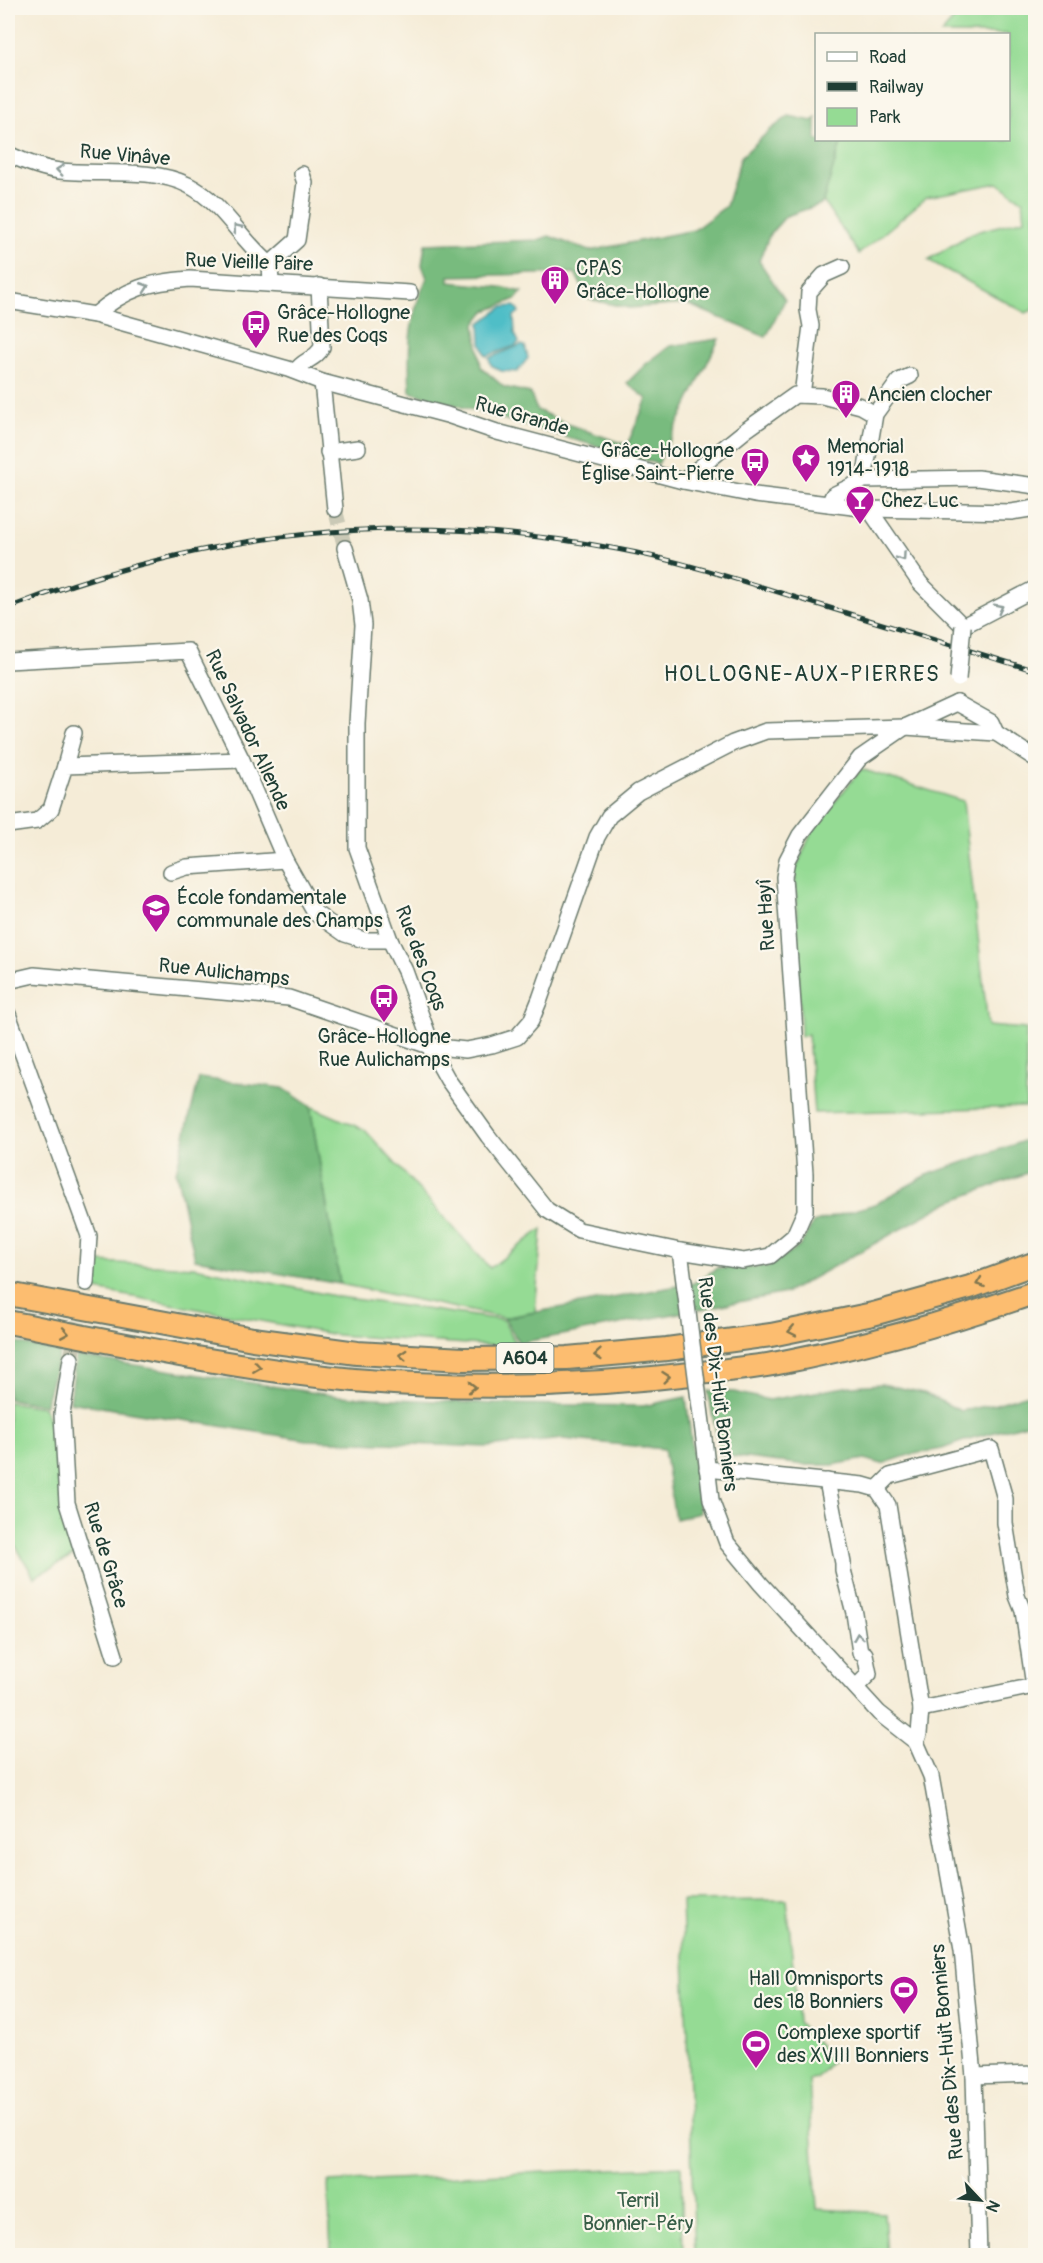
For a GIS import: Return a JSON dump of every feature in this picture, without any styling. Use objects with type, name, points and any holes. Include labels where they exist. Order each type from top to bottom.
[{"type":"highway","name":"A604","points":[[8,1294],[254,1339],[357,1353],[464,1359],[567,1358],[667,1349],[771,1335],[873,1314],[970,1287],[1035,1263]]},
{"type":"highway","name":"A604","points":[[8,1322],[249,1366],[354,1380],[461,1387],[569,1386],[672,1377],[775,1364],[879,1341],[978,1313],[1035,1292]]},
{"type":"street","name":"Rue Vinâve","points":[[8,154],[58,171],[90,171],[175,180],[206,196],[227,216],[270,274]]},
{"type":"street","points":[[270,274],[297,240],[305,183],[302,174]]},
{"type":"street","points":[[802,395],[811,326],[808,310],[809,291],[824,275],[842,267]]},
{"type":"street","name":"Rue Vieille Paire","points":[[95,315],[114,298],[164,281],[190,279],[270,274],[319,286],[410,293]]},
{"type":"street","points":[[296,371],[300,365],[319,354],[322,347],[319,286]]},
{"type":"street","name":"Rue Grande","points":[[8,301],[95,315],[296,371],[322,382],[683,481],[755,495],[869,509],[1011,512],[1035,508]]},
{"type":"street","points":[[864,480],[875,414],[899,381],[910,376]]},
{"type":"street","points":[[322,382],[335,509]]},
{"type":"street","points":[[683,481],[795,395],[822,396],[861,406],[875,414]]},
{"type":"street","points":[[328,452],[358,448]]},
{"type":"street","points":[[829,504],[833,495],[864,480],[978,478],[1035,486]]},
{"type":"street","points":[[869,509],[920,583],[963,626]]},
{"type":"street","points":[[1011,512],[1027,519],[1035,519]]},
{"type":"street","name":"Rue des Coqs","points":[[345,548],[360,600],[363,625],[357,723],[357,848],[390,940],[405,971],[427,1032],[429,1046],[448,1080],[546,1210],[579,1230],[680,1251]]},
{"type":"street","points":[[963,626],[1035,588]]},
{"type":"street","points":[[963,626],[957,703],[991,722],[996,733],[1035,759]]},
{"type":"street","name":"Rue Salvador Allende","points":[[8,661],[188,651],[242,760],[285,860],[315,913],[345,934],[364,940],[390,940]]},
{"type":"street","name":"Rue Hayî","points":[[680,1251],[743,1261],[771,1256],[794,1236],[805,1211],[805,1174],[784,877],[787,860],[800,835],[860,758],[905,727],[957,703]]},
{"type":"street","name":"Rue Aulichamps","points":[[8,981],[34,975],[289,998],[429,1046],[466,1050],[492,1045],[517,1037],[531,1021],[597,837],[609,816],[638,792],[732,743],[766,731],[905,727],[996,733]]},
{"type":"street","points":[[8,825],[37,821],[51,809],[74,733]]},
{"type":"street","points":[[65,766],[242,760]]},
{"type":"street","points":[[171,872],[187,867],[285,860]]},
{"type":"street","points":[[8,1014],[89,1236],[86,1283]]},
{"type":"street","name":"Rue des Dix-Huit Bonniers","points":[[680,1251],[711,1500],[727,1543],[761,1584],[879,1713],[916,1742],[931,1776],[962,1950],[974,2076],[979,2256]]},
{"type":"street","name":"Rue de Grâce","points":[[71,1359],[62,1414],[66,1503],[115,1656]]},
{"type":"street","points":[[877,1489],[890,1476],[991,1449],[1005,1499],[1005,1523],[1017,1596],[1023,1611],[1034,1686],[921,1708]]},
{"type":"street","points":[[707,1468],[863,1485],[877,1489],[888,1506],[921,1708],[919,1734],[916,1742]]},
{"type":"street","points":[[827,1481],[860,1652],[865,1654],[869,1674],[856,1688]]},
{"type":"street","points":[[974,2076],[1035,2074]]},
{"type":"green space","points":[[964,8],[1035,8],[1035,309],[1026,313],[928,260],[972,233],[1025,219],[1023,201],[998,183],[927,197],[859,254],[823,201],[841,141],[1010,141],[1010,33],[942,33]]},
{"type":"green space","points":[[789,116],[812,121],[815,119],[815,141],[842,141],[822,204],[786,216],[770,234],[759,261],[785,300],[766,337],[687,304],[629,308],[588,299],[575,273],[449,276],[449,282],[500,287],[522,292],[516,299],[484,312],[475,324],[481,367],[504,387],[530,393],[537,410],[567,424],[627,445],[647,399],[627,383],[646,364],[670,346],[719,339],[658,464],[410,392],[409,362],[413,320],[427,278],[422,265],[425,244],[538,240],[549,236],[589,251],[694,230],[726,206],[741,157]]},
{"type":"green space","points":[[861,769],[963,801],[988,1026],[1026,1029],[1026,1107],[814,1113],[808,1034],[801,1037],[795,871],[812,831]]},
{"type":"green space","points":[[199,1078],[283,1088],[310,1106],[340,1284],[195,1259],[176,1172]]},
{"type":"green space","points":[[310,1106],[365,1130],[490,1268],[542,1229],[535,1312],[504,1318],[340,1284]]},
{"type":"green space","points":[[1035,1137],[1035,1170],[949,1202],[786,1293],[519,1343],[504,1318],[694,1283],[717,1268],[769,1266],[800,1246],[813,1223],[875,1204],[927,1175]]},
{"type":"green space","points":[[97,1262],[195,1267],[339,1297],[503,1320],[515,1342],[496,1346],[336,1335],[91,1289]]},
{"type":"green space","points":[[8,1341],[60,1352],[45,1405],[8,1399]]},
{"type":"green space","points":[[76,1356],[337,1396],[495,1404],[643,1406],[686,1397],[700,1513],[675,1519],[664,1449],[563,1439],[487,1447],[307,1440],[70,1402]]},
{"type":"green space","points":[[882,1384],[924,1393],[961,1411],[996,1404],[1035,1392],[1035,1422],[882,1464],[865,1459],[832,1465],[806,1465],[720,1455],[708,1391],[734,1392],[769,1400],[851,1386]]},
{"type":"green space","points":[[8,1402],[43,1407],[54,1428],[64,1503],[77,1554],[34,1577],[8,1533]]},
{"type":"green space","name":"Complexe sportif des XVIII Bonniers","points":[[787,1900],[798,2022],[833,2060],[816,2078],[809,2080],[817,2209],[884,2213],[887,2255],[882,2255],[881,2251],[695,2255],[682,1901]]},
{"type":"green space","name":"Terril Bonnier-Péry","points":[[681,2166],[683,2253],[669,2256],[331,2255],[328,2182]]},
{"type":"water","points":[[514,306],[519,312],[514,316],[515,334],[519,342],[515,346],[486,356],[481,343],[480,323],[503,307]]},
{"type":"water","points":[[521,345],[525,346],[528,358],[517,372],[501,371],[491,365],[489,358]]},
{"type":"tunnel","points":[[335,509],[345,548]]},
{"type":"tunnel","points":[[71,1359],[86,1283]]},
{"type":"railway","points":[[8,608],[84,581],[159,560],[233,544],[308,534],[384,529],[460,530],[538,537],[617,549],[665,560],[737,579],[1036,671]]},
{"type":"place","name":"CPAS Grâce-Hollogne","points":[[555,306]]},
{"type":"place","name":"Grâce-Hollogne Rue des Coqs","points":[[256,350]]},
{"type":"place","name":"Ancien clocher","points":[[846,420]]},
{"type":"place","name":"Memorial 1914-1918","points":[[806,484]]},
{"type":"place","name":"Grâce-Hollogne Église Saint-Pierre","points":[[755,488]]},
{"type":"place","name":"Chez Luc","points":[[860,526]]},
{"type":"place","name":"École fondamentale communale des Champs","points":[[156,934]]},
{"type":"place","name":"Grâce-Hollogne Rue Aulichamps","points":[[384,1024]]},
{"type":"place","name":"Hall Omnisports des 18 Bonniers","points":[[904,2016]]},
{"type":"place","name":"Complexe sportif des XVIII Bonniers","points":[[756,2070]]},
{"type":"district","name":"HOLLOGNE-AUX-PIERRES","points":[[802,674]]}]
